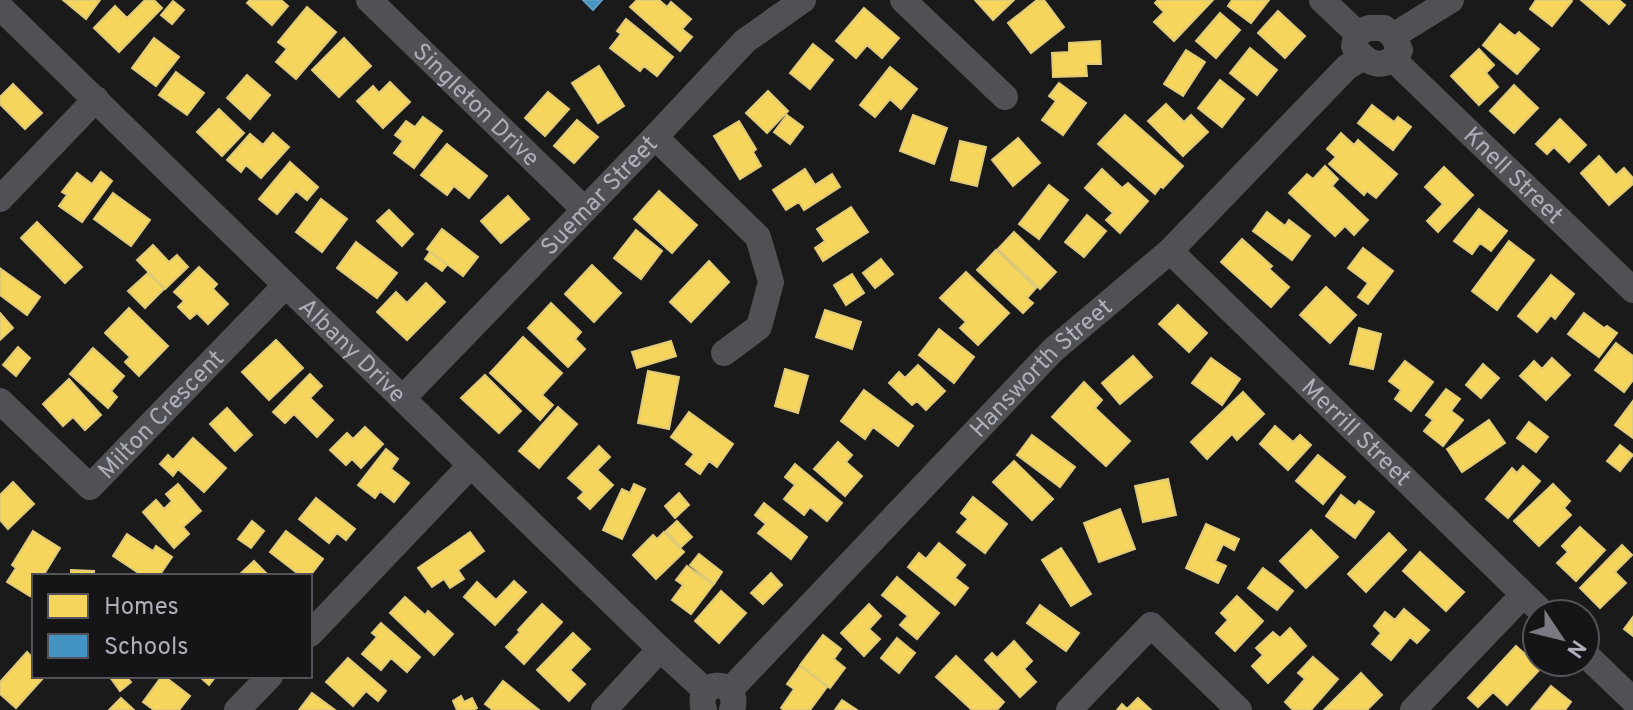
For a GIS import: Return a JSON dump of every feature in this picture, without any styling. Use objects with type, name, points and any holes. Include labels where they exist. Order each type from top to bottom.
[{"type":"street","name":"Singleton Drive","points":[[369,0],[584,209]]},
{"type":"street","name":"Suemar Street","points":[[403,398],[745,41],[803,0]]},
{"type":"street","points":[[903,0],[1005,97]]},
{"type":"street","points":[[1322,0],[1359,45],[1369,28],[1384,28],[1394,48],[1451,0]]},
{"type":"street","name":"Albany Drive","points":[[0,7],[660,649],[718,700]]},
{"type":"street","name":"Hansworth Street","points":[[718,700],[1053,350],[1170,251],[1347,67],[1359,45]]},
{"type":"street","name":"Knell Street","points":[[1394,48],[1633,290]]},
{"type":"street","points":[[0,199],[96,99]]},
{"type":"street","points":[[655,137],[758,237],[771,282],[759,327],[724,353]]},
{"type":"street","name":"Merrill Street","points":[[1170,251],[1526,598]]},
{"type":"street","name":"Milton Crescent","points":[[0,401],[90,487],[285,286]]},
{"type":"street","points":[[312,632],[471,465]]},
{"type":"street","points":[[1413,710],[1523,595]]},
{"type":"street","points":[[1069,710],[1151,625],[1239,710]]},
{"type":"street","points":[[604,710],[660,649]]},
{"type":"street","points":[[1601,669],[1633,700]]},
{"type":"street","points":[[237,710],[268,678]]},
{"type":"building: Homes","points":[[63,0],[100,0],[86,19]]},
{"type":"building: Homes","points":[[145,0],[154,0],[162,8],[119,52],[94,28],[115,6],[127,18]]},
{"type":"building: Homes","points":[[250,0],[281,0],[288,6],[272,25],[247,3]]},
{"type":"building: Homes","points":[[637,0],[659,0],[667,7],[671,2],[691,19],[682,29],[692,37],[680,51],[630,7]]},
{"type":"building: Homes","points":[[975,0],[1014,0],[993,20]]},
{"type":"building: Homes","points":[[1037,0],[1044,0],[1064,27],[1031,53],[1008,23]]},
{"type":"building: Homes","points":[[1158,0],[1213,0],[1174,41],[1154,22],[1164,12],[1155,3]]},
{"type":"building: Homes","points":[[1232,0],[1269,0],[1251,23],[1228,6]]},
{"type":"building: Homes","points":[[1536,0],[1572,1],[1552,26],[1530,9]]},
{"type":"building: Homes","points":[[1581,0],[1619,0],[1625,5],[1609,24]]},
{"type":"building: Homes","points":[[173,1],[184,10],[172,24],[161,15]]},
{"type":"building: Homes","points":[[307,7],[336,32],[296,79],[276,62],[287,49],[278,42]]},
{"type":"building: Homes","points":[[864,8],[899,38],[882,58],[867,45],[856,58],[836,41]]},
{"type":"building: Homes","points":[[1278,11],[1305,36],[1285,58],[1258,33]]},
{"type":"building: Homes","points":[[1220,13],[1240,30],[1216,58],[1196,41]]},
{"type":"building: Homes","points":[[626,19],[673,57],[657,76],[644,66],[640,71],[610,48],[621,34],[617,31]]},
{"type":"building: Homes","points":[[1500,24],[1515,36],[1519,32],[1539,49],[1517,74],[1483,45]]},
{"type":"building: Homes","points":[[154,38],[179,57],[156,86],[132,68]]},
{"type":"building: Homes","points":[[344,38],[371,66],[339,97],[312,70]]},
{"type":"building: Homes","points":[[1100,41],[1101,64],[1086,64],[1087,76],[1053,77],[1052,53],[1069,52],[1069,43]]},
{"type":"building: Homes","points":[[813,44],[833,60],[810,89],[790,73]]},
{"type":"building: Homes","points":[[1250,48],[1277,70],[1257,95],[1230,73]]},
{"type":"building: Homes","points":[[1479,49],[1494,65],[1486,73],[1498,87],[1479,105],[1451,76]]},
{"type":"building: Homes","points":[[1186,50],[1205,62],[1183,96],[1164,84]]},
{"type":"building: Homes","points":[[599,66],[624,106],[598,123],[572,83]]},
{"type":"building: Homes","points":[[890,67],[917,89],[901,109],[890,99],[875,117],[860,105]]},
{"type":"building: Homes","points":[[176,72],[204,93],[187,115],[159,95]]},
{"type":"building: Homes","points":[[247,75],[270,95],[250,119],[227,98]]},
{"type":"building: Homes","points":[[1220,80],[1244,99],[1222,127],[1198,108]]},
{"type":"building: Homes","points":[[390,82],[410,102],[383,128],[357,101],[373,86],[379,93]]},
{"type":"building: Homes","points":[[1059,83],[1086,103],[1063,135],[1042,120],[1056,101],[1049,96]]},
{"type":"building: Homes","points":[[13,84],[42,113],[25,129],[0,104],[0,97]]},
{"type":"building: Homes","points":[[1514,85],[1538,108],[1514,133],[1490,111]]},
{"type":"building: Homes","points":[[768,91],[788,111],[767,133],[746,113]]},
{"type":"building: Homes","points":[[548,92],[569,109],[545,136],[525,118]]},
{"type":"building: Homes","points":[[1166,104],[1184,122],[1191,115],[1208,132],[1183,156],[1148,121]]},
{"type":"building: Homes","points":[[1372,105],[1394,122],[1398,117],[1411,127],[1393,150],[1358,123]]},
{"type":"building: Homes","points":[[219,109],[244,133],[222,156],[197,132]]},
{"type":"building: Homes","points":[[787,115],[803,127],[790,144],[774,132]]},
{"type":"building: Homes","points":[[913,115],[947,128],[934,164],[900,151]]},
{"type":"building: Homes","points":[[1125,115],[1183,166],[1155,194],[1098,144]]},
{"type":"building: Homes","points":[[423,117],[442,131],[414,168],[394,153],[403,141],[395,135],[406,121],[415,127]]},
{"type":"building: Homes","points":[[1560,119],[1586,145],[1569,162],[1554,147],[1547,154],[1536,144]]},
{"type":"building: Homes","points":[[577,120],[598,137],[574,163],[554,146]]},
{"type":"building: Homes","points":[[739,121],[756,149],[753,152],[761,166],[740,179],[714,136]]},
{"type":"building: Homes","points":[[273,133],[289,147],[261,178],[246,165],[241,172],[227,160],[250,134],[263,145]]},
{"type":"building: Homes","points":[[1341,133],[1354,145],[1358,140],[1397,174],[1376,198],[1367,191],[1364,195],[1329,164],[1336,157],[1327,149]]},
{"type":"building: Homes","points":[[1018,138],[1040,163],[1013,186],[992,160]]},
{"type":"building: Homes","points":[[960,141],[986,147],[977,186],[951,180]]},
{"type":"building: Homes","points":[[447,144],[487,176],[469,198],[454,186],[447,195],[421,175]]},
{"type":"building: Homes","points":[[1599,156],[1616,175],[1624,168],[1633,178],[1633,184],[1609,205],[1581,173]]},
{"type":"building: Homes","points":[[290,162],[318,187],[307,200],[296,191],[277,214],[259,199]]},
{"type":"building: Homes","points":[[1325,166],[1338,179],[1332,186],[1368,220],[1354,235],[1345,226],[1335,236],[1289,193],[1307,174],[1313,179]]},
{"type":"building: Homes","points":[[1444,167],[1473,195],[1438,232],[1427,221],[1443,204],[1425,187]]},
{"type":"building: Homes","points":[[805,169],[815,185],[832,174],[840,187],[804,210],[799,202],[786,210],[773,190]]},
{"type":"building: Homes","points":[[1102,169],[1122,188],[1128,183],[1148,201],[1120,233],[1106,220],[1113,213],[1085,188]]},
{"type":"building: Homes","points":[[101,172],[112,181],[82,222],[59,206],[67,195],[62,192],[77,173],[92,184]]},
{"type":"building: Homes","points":[[1049,185],[1068,200],[1039,239],[1019,224]]},
{"type":"building: Homes","points":[[659,191],[697,225],[672,253],[634,219]]},
{"type":"building: Homes","points":[[113,193],[150,220],[131,246],[94,219]]},
{"type":"building: Homes","points":[[508,196],[529,219],[501,243],[481,221]]},
{"type":"building: Homes","points":[[321,199],[347,219],[322,252],[296,232]]},
{"type":"building: Homes","points":[[851,207],[868,232],[823,261],[815,248],[825,241],[817,229]]},
{"type":"building: Homes","points":[[1479,209],[1507,231],[1491,251],[1480,243],[1472,254],[1454,241]]},
{"type":"building: Homes","points":[[389,210],[413,234],[402,246],[377,221]]},
{"type":"building: Homes","points":[[1267,212],[1285,226],[1289,220],[1310,236],[1292,260],[1253,231]]},
{"type":"building: Homes","points":[[1087,215],[1106,231],[1084,257],[1065,242]]},
{"type":"building: Homes","points":[[37,222],[82,267],[65,283],[21,238]]},
{"type":"building: Homes","points":[[442,229],[478,257],[463,276],[427,249]]},
{"type":"building: Homes","points":[[636,230],[662,251],[641,279],[614,258]]},
{"type":"building: Homes","points":[[1014,232],[1056,272],[1040,289],[998,249]]},
{"type":"building: Homes","points":[[1242,239],[1272,266],[1269,269],[1289,287],[1271,307],[1221,262]]},
{"type":"building: Homes","points":[[1509,241],[1534,260],[1497,310],[1472,291]]},
{"type":"building: Homes","points":[[356,242],[397,273],[377,298],[337,268]]},
{"type":"building: Homes","points":[[153,245],[169,262],[177,255],[188,267],[165,289],[137,260]]},
{"type":"building: Homes","points":[[1363,248],[1393,271],[1368,304],[1358,297],[1368,283],[1348,268]]},
{"type":"building: Homes","points":[[996,250],[1036,288],[1027,298],[1033,303],[1023,313],[977,270]]},
{"type":"building: Homes","points":[[430,252],[447,265],[442,271],[425,259]]},
{"type":"building: Homes","points":[[881,259],[893,274],[875,288],[863,273]]},
{"type":"building: Homes","points":[[709,261],[729,282],[691,322],[670,302]]},
{"type":"building: Homes","points":[[592,265],[621,293],[594,322],[565,294]]},
{"type":"building: Homes","points":[[199,267],[217,284],[213,289],[228,304],[208,324],[197,313],[190,319],[178,307],[184,301],[174,292]]},
{"type":"building: Homes","points":[[1,269],[40,297],[27,315],[0,295]]},
{"type":"building: Homes","points":[[966,272],[1009,313],[978,345],[960,328],[966,322],[940,298]]},
{"type":"building: Homes","points":[[148,273],[164,289],[145,308],[128,291]]},
{"type":"building: Homes","points":[[852,274],[864,293],[846,305],[834,285]]},
{"type":"building: Homes","points":[[1551,275],[1574,294],[1555,319],[1551,315],[1537,332],[1518,316]]},
{"type":"building: Homes","points":[[426,283],[445,302],[407,340],[377,312],[396,292],[407,303]]},
{"type":"building: Homes","points":[[1326,287],[1356,315],[1330,343],[1300,315]]},
{"type":"building: Homes","points":[[551,303],[581,332],[575,339],[585,349],[568,367],[528,328]]},
{"type":"building: Homes","points":[[1178,305],[1207,333],[1189,352],[1159,324]]},
{"type":"building: Homes","points":[[129,308],[168,346],[139,376],[125,362],[130,357],[105,333]]},
{"type":"building: Homes","points":[[825,310],[861,322],[852,349],[816,337]]},
{"type":"building: Homes","points":[[0,313],[13,328],[0,340]]},
{"type":"building: Homes","points":[[1584,313],[1604,328],[1607,326],[1617,333],[1599,357],[1568,334]]},
{"type":"building: Homes","points":[[1359,328],[1381,334],[1373,369],[1350,364]]},
{"type":"building: Homes","points":[[939,329],[974,357],[954,383],[919,355]]},
{"type":"building: Homes","points":[[523,337],[562,373],[542,395],[553,405],[540,420],[490,373]]},
{"type":"building: Homes","points":[[276,340],[303,368],[269,400],[242,372]]},
{"type":"building: Homes","points":[[671,341],[676,356],[637,368],[632,352]]},
{"type":"building: Homes","points":[[1616,343],[1633,356],[1633,380],[1624,392],[1595,370]]},
{"type":"building: Homes","points":[[18,347],[30,358],[16,376],[3,365]]},
{"type":"building: Homes","points":[[93,348],[124,376],[111,391],[117,397],[108,408],[70,374]]},
{"type":"building: Homes","points":[[1133,356],[1152,377],[1120,404],[1102,383]]},
{"type":"building: Homes","points":[[1211,358],[1240,379],[1222,405],[1192,383]]},
{"type":"building: Homes","points":[[1552,358],[1570,375],[1546,400],[1520,376],[1534,361],[1542,369]]},
{"type":"building: Homes","points":[[1405,361],[1433,382],[1411,411],[1395,399],[1401,390],[1389,381]]},
{"type":"building: Homes","points":[[1483,364],[1499,378],[1481,398],[1466,385]]},
{"type":"building: Homes","points":[[918,365],[945,391],[926,410],[917,401],[912,405],[889,383],[899,372],[905,378]]},
{"type":"building: Homes","points":[[785,369],[808,376],[798,413],[775,406]]},
{"type":"building: Homes","points":[[648,371],[679,377],[669,429],[638,423]]},
{"type":"building: Homes","points":[[310,374],[322,386],[310,398],[333,420],[317,437],[294,414],[285,423],[273,412]]},
{"type":"building: Homes","points":[[485,375],[521,411],[499,433],[461,398]]},
{"type":"building: Homes","points":[[69,379],[101,415],[85,430],[73,417],[63,426],[43,404]]},
{"type":"building: Homes","points":[[1084,382],[1102,400],[1095,408],[1130,441],[1106,466],[1052,417]]},
{"type":"building: Homes","points":[[1446,389],[1460,399],[1451,411],[1463,420],[1443,446],[1424,431],[1433,420],[1426,415]]},
{"type":"building: Homes","points":[[864,390],[913,426],[898,446],[873,427],[865,439],[841,421]]},
{"type":"building: Homes","points":[[1243,392],[1264,414],[1237,440],[1232,434],[1207,459],[1191,442]]},
{"type":"building: Homes","points":[[1633,401],[1633,438],[1615,425]]},
{"type":"building: Homes","points":[[558,407],[577,424],[539,468],[519,451]]},
{"type":"building: Homes","points":[[227,408],[252,435],[235,451],[210,424]]},
{"type":"building: Homes","points":[[689,412],[733,444],[717,467],[709,461],[700,474],[686,464],[694,454],[671,437]]},
{"type":"building: Homes","points":[[1489,420],[1505,443],[1462,472],[1447,449]]},
{"type":"building: Homes","points":[[1529,422],[1548,437],[1536,452],[1517,438]]},
{"type":"building: Homes","points":[[1275,426],[1293,442],[1300,435],[1311,445],[1288,470],[1260,444]]},
{"type":"building: Homes","points":[[365,427],[383,444],[361,468],[352,459],[346,465],[330,450],[347,433],[353,439]]},
{"type":"building: Homes","points":[[1032,435],[1075,467],[1060,487],[1017,455]]},
{"type":"building: Homes","points":[[193,438],[226,468],[204,492],[178,469],[173,476],[160,464],[168,455],[173,460]]},
{"type":"building: Homes","points":[[838,442],[852,455],[846,462],[862,476],[845,496],[814,469]]},
{"type":"building: Homes","points":[[1620,445],[1633,455],[1620,471],[1607,461]]},
{"type":"building: Homes","points":[[599,446],[610,457],[597,470],[613,485],[590,509],[578,498],[584,492],[568,478]]},
{"type":"building: Homes","points":[[386,449],[398,459],[391,469],[409,483],[394,502],[380,491],[375,498],[358,485]]},
{"type":"building: Homes","points":[[1318,455],[1345,477],[1323,504],[1296,481]]},
{"type":"building: Homes","points":[[1014,461],[1053,499],[1032,520],[993,482]]},
{"type":"building: Homes","points":[[795,464],[842,503],[827,521],[810,507],[804,515],[784,499],[795,485],[785,477]]},
{"type":"building: Homes","points":[[1523,466],[1540,481],[1508,518],[1486,499],[1512,468],[1517,473]]},
{"type":"building: Homes","points":[[1168,479],[1176,515],[1143,522],[1135,486]]},
{"type":"building: Homes","points":[[13,482],[34,504],[8,529],[0,520],[0,495]]},
{"type":"building: Homes","points":[[178,484],[201,511],[183,527],[189,534],[174,548],[143,512],[156,500],[164,509],[172,501],[166,494]]},
{"type":"building: Homes","points":[[634,484],[645,489],[622,539],[603,530],[622,489],[630,493]]},
{"type":"building: Homes","points":[[1553,484],[1570,501],[1564,508],[1571,515],[1539,546],[1514,521]]},
{"type":"building: Homes","points":[[679,493],[689,505],[675,518],[665,506]]},
{"type":"building: Homes","points":[[1341,495],[1355,506],[1359,501],[1374,512],[1355,538],[1326,516]]},
{"type":"building: Homes","points":[[973,497],[1007,524],[985,553],[957,532],[968,519],[961,513]]},
{"type":"building: Homes","points":[[316,498],[355,529],[346,540],[337,533],[329,543],[299,519]]},
{"type":"building: Homes","points":[[764,503],[807,537],[791,559],[758,533],[766,524],[755,515]]},
{"type":"building: Homes","points":[[1120,509],[1135,549],[1099,562],[1084,523]]},
{"type":"building: Homes","points":[[252,521],[264,531],[251,548],[238,539]]},
{"type":"building: Homes","points":[[677,521],[692,537],[681,547],[666,531]]},
{"type":"building: Homes","points":[[1206,524],[1239,539],[1234,550],[1223,544],[1215,561],[1226,566],[1218,583],[1186,568]]},
{"type":"building: Homes","points":[[1580,527],[1605,550],[1576,581],[1557,563],[1568,552],[1562,546]]},
{"type":"building: Homes","points":[[1311,530],[1338,557],[1306,588],[1280,561]]},
{"type":"building: Homes","points":[[33,531],[60,548],[44,574],[32,574],[30,596],[7,582],[16,568],[12,565]]},
{"type":"building: Homes","points":[[286,531],[323,559],[312,574],[298,574],[270,552]]},
{"type":"building: Homes","points":[[470,532],[484,551],[458,570],[464,579],[450,588],[444,579],[432,587],[418,568]]},
{"type":"building: Homes","points":[[664,532],[684,552],[656,579],[633,555],[653,535],[657,539]]},
{"type":"building: Homes","points":[[1389,533],[1406,550],[1366,592],[1348,574]]},
{"type":"building: Homes","points":[[127,534],[153,551],[156,546],[172,557],[160,574],[140,574],[113,556]]},
{"type":"building: Homes","points":[[939,543],[965,565],[955,578],[968,588],[955,605],[908,567],[919,553],[926,559]]},
{"type":"building: Homes","points":[[1622,545],[1632,555],[1615,572],[1626,583],[1601,607],[1601,598],[1590,598],[1580,588]]},
{"type":"building: Homes","points":[[1061,548],[1091,594],[1071,606],[1042,560]]},
{"type":"building: Homes","points":[[1420,552],[1464,592],[1446,611],[1403,571]]},
{"type":"building: Homes","points":[[699,554],[722,572],[714,584],[690,565]]},
{"type":"building: Homes","points":[[254,561],[267,574],[240,574]]},
{"type":"building: Homes","points":[[687,566],[713,585],[691,614],[672,600],[683,585],[676,580]]},
{"type":"building: Homes","points":[[1263,568],[1293,591],[1277,610],[1248,588]]},
{"type":"building: Homes","points":[[71,570],[94,571],[94,574],[71,574]]},
{"type":"building: Homes","points":[[771,573],[782,585],[763,604],[751,593]]},
{"type":"building: Homes","points":[[897,577],[939,613],[917,639],[900,625],[908,616],[882,595]]},
{"type":"building: Homes","points":[[514,581],[526,592],[495,625],[464,597],[477,582],[496,600]]},
{"type":"building: Homes","points":[[721,591],[746,613],[719,643],[695,621]]},
{"type":"building: Homes","points":[[1237,596],[1263,621],[1235,651],[1216,633],[1228,620],[1221,613]]},
{"type":"building: Homes","points":[[405,597],[425,615],[428,611],[453,634],[434,655],[390,613]]},
{"type":"building: Homes","points":[[542,604],[562,622],[524,664],[506,647]]},
{"type":"building: Homes","points":[[869,604],[881,616],[869,629],[880,639],[864,656],[841,633]]},
{"type":"building: Homes","points":[[1040,605],[1079,633],[1066,651],[1027,623]]},
{"type":"building: Homes","points":[[1404,609],[1429,630],[1417,643],[1410,637],[1391,660],[1372,644],[1381,633],[1374,626],[1385,612],[1395,620]]},
{"type":"building: Homes","points":[[1633,617],[1633,636],[1624,629]]},
{"type":"building: Homes","points":[[381,623],[420,657],[407,672],[391,658],[381,670],[362,654],[377,637],[372,633]]},
{"type":"building: Homes","points":[[1290,628],[1306,646],[1268,683],[1252,666],[1263,655],[1256,648],[1273,632],[1280,638]]},
{"type":"building: Homes","points":[[573,633],[590,649],[570,670],[585,684],[569,701],[537,670]]},
{"type":"building: Homes","points":[[823,635],[841,649],[834,659],[845,668],[830,688],[800,665]]},
{"type":"building: Homes","points":[[897,638],[915,653],[899,673],[881,658]]},
{"type":"building: Homes","points":[[1014,641],[1032,661],[1024,669],[1036,682],[1020,697],[985,660],[992,653],[997,658]]},
{"type":"building: Homes","points":[[1516,646],[1521,650],[1521,678],[1532,678],[1507,705],[1493,692],[1478,707],[1468,698]]},
{"type":"building: Homes","points":[[27,652],[32,657],[32,678],[43,678],[16,708],[0,694],[0,682]]},
{"type":"building: Homes","points":[[956,656],[1004,702],[997,710],[972,710],[936,677]]},
{"type":"building: Homes","points":[[1313,657],[1338,679],[1311,710],[1293,710],[1285,702],[1305,679],[1298,673]]},
{"type":"building: Homes","points":[[348,658],[386,691],[378,701],[366,691],[353,706],[326,682]]},
{"type":"building: Homes","points":[[800,666],[827,687],[810,710],[784,710],[781,708],[794,689],[787,684]]},
{"type":"building: Homes","points":[[1361,673],[1382,695],[1367,710],[1324,710]]},
{"type":"building: Homes","points":[[111,678],[128,678],[131,682],[120,691]]},
{"type":"building: Homes","points":[[161,678],[167,678],[190,696],[179,710],[154,710],[143,702]]},
{"type":"building: Homes","points":[[201,678],[214,678],[209,685]]},
{"type":"building: Homes","points":[[503,681],[539,710],[493,710],[485,704]]},
{"type":"building: Homes","points":[[1551,686],[1571,702],[1565,710],[1531,710]]},
{"type":"building: Homes","points":[[312,693],[335,710],[299,710]]},
{"type":"building: Homes","points":[[461,696],[464,702],[472,698],[477,708],[457,710],[453,701]]},
{"type":"building: Homes","points":[[121,698],[134,710],[109,710]]},
{"type":"building: Homes","points":[[1138,698],[1151,710],[1117,710],[1122,704],[1127,709]]},
{"type":"building: Homes","points":[[842,700],[857,710],[835,710]]},
{"type":"building: Schools","points":[[583,0],[602,0],[593,10]]}]
